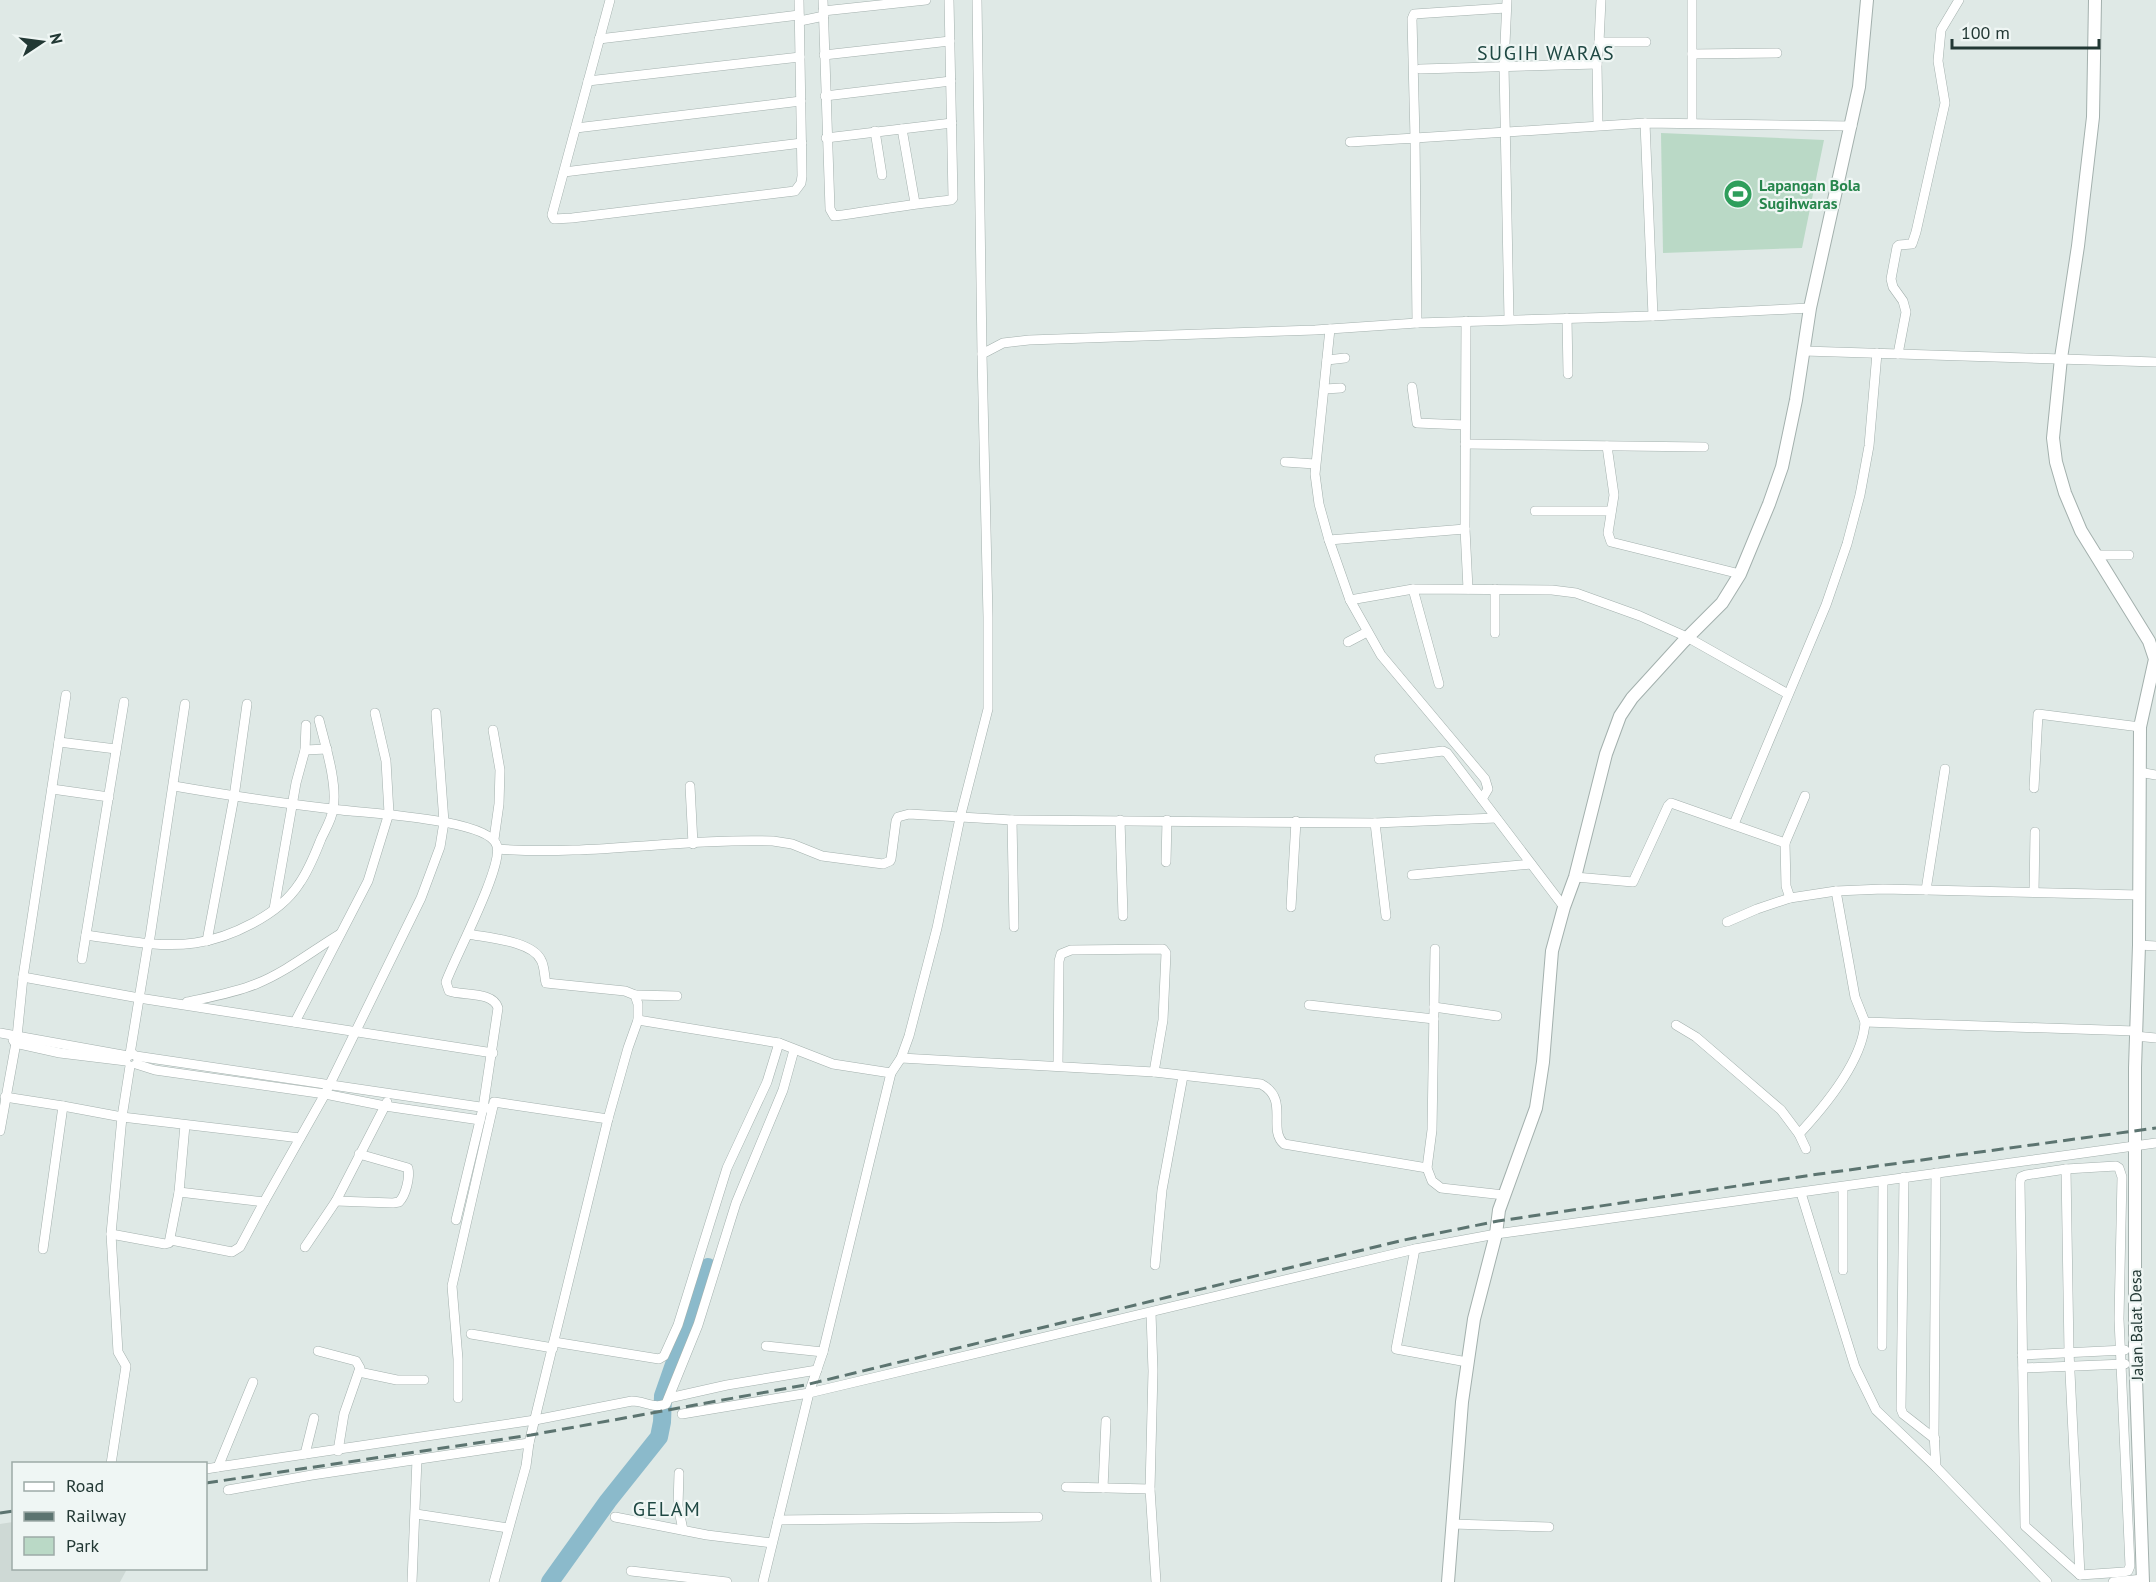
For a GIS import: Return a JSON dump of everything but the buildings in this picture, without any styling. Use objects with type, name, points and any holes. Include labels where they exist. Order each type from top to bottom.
[{"type":"street","points":[[610,0],[552,215],[556,219],[795,191],[802,176],[799,0]]},
{"type":"street","points":[[823,0],[826,138],[830,209],[834,216],[953,198],[949,0]]},
{"type":"street","points":[[600,39],[800,19],[926,0]]},
{"type":"street","points":[[763,1582],[809,1394],[823,1352],[891,1073],[901,1058],[937,928],[960,818],[986,721],[989,700],[989,350],[977,0]]},
{"type":"street","points":[[1598,125],[1597,64],[1601,0]]},
{"type":"street","points":[[1692,0],[1692,123]]},
{"type":"street","points":[[1448,1582],[1467,1362],[1478,1302],[1504,1196],[1536,1108],[1543,1062],[1552,951],[1573,882],[1606,754],[1620,717],[1639,689],[1722,603],[1740,574],[1782,467],[1810,308],[1852,126],[1863,57],[1867,0]]},
{"type":"street","points":[[1898,354],[1906,309],[1893,287],[1891,276],[1897,247],[1912,244],[1916,232],[1945,103],[1938,61],[1941,30],[1959,0]]},
{"type":"street","points":[[2095,0],[2093,117],[2078,246],[2061,358],[2053,429],[2054,448],[2073,513],[2094,555],[2149,641],[2156,658]]},
{"type":"street","points":[[1417,323],[1413,15],[1417,12],[1506,4],[1504,66],[1509,319]]},
{"type":"street","points":[[824,55],[950,41]]},
{"type":"street","points":[[1599,42],[1646,42]]},
{"type":"street","points":[[1692,54],[1777,53]]},
{"type":"street","points":[[588,81],[800,57]]},
{"type":"street","points":[[1420,69],[1597,64]]},
{"type":"street","points":[[825,96],[951,81]]},
{"type":"street","points":[[576,128],[801,101]]},
{"type":"street","points":[[826,138],[952,123]]},
{"type":"street","points":[[1350,142],[1645,123],[1852,126]]},
{"type":"street","points":[[1645,123],[1653,316]]},
{"type":"street","points":[[902,129],[915,203]]},
{"type":"street","points":[[875,131],[882,175]]},
{"type":"street","points":[[564,172],[802,143]]},
{"type":"street","points":[[989,350],[1011,341],[1029,340],[1810,308]]},
{"type":"street","points":[[1567,318],[1568,374]]},
{"type":"street","points":[[1466,321],[1465,529],[1468,589]]},
{"type":"street","points":[[1329,329],[1325,389],[1308,463],[1329,540],[1363,634],[1485,779],[1488,790],[1482,799]]},
{"type":"street","points":[[1804,351],[2156,362]]},
{"type":"street","points":[[1734,824],[1833,588],[1856,512],[1870,439],[1878,353]]},
{"type":"street","points":[[1327,360],[1345,358]]},
{"type":"street","points":[[1412,387],[1417,423],[1465,425]]},
{"type":"street","points":[[1325,389],[1341,388]]},
{"type":"street","points":[[1465,444],[1704,447]]},
{"type":"street","points":[[1607,446],[1614,495],[1608,533],[1611,542],[1740,574]]},
{"type":"street","points":[[1285,462],[1308,463]]},
{"type":"street","points":[[1535,511],[1611,512]]},
{"type":"street","points":[[1329,540],[1465,529]]},
{"type":"street","points":[[2094,555],[2129,555]]},
{"type":"street","points":[[1350,600],[1413,589],[1552,590],[1576,593],[1640,616],[1687,637],[1788,694]]},
{"type":"street","points":[[1413,589],[1439,684]]},
{"type":"street","points":[[1495,589],[1495,633]]},
{"type":"street","points":[[1348,642],[1363,634]]},
{"type":"street","name":"Jalan Balat Desa","points":[[2143,1581],[2135,1350],[2135,1033],[2139,945],[2140,727],[2153,680],[2156,658]]},
{"type":"street","points":[[0,1131],[5,1097],[8,1037],[23,977],[66,695]]},
{"type":"street","points":[[82,959],[124,702]]},
{"type":"street","points":[[111,1462],[126,1366],[118,1352],[117,1344],[111,1234],[122,1118],[185,704]]},
{"type":"street","points":[[207,941],[234,797],[247,704]]},
{"type":"street","points":[[171,1240],[236,1251],[327,1089],[421,898],[440,847],[444,822],[436,712]]},
{"type":"street","points":[[295,1022],[368,881],[389,813],[386,761],[375,713]]},
{"type":"street","points":[[2034,788],[2038,714],[2140,727]]},
{"type":"street","points":[[86,935],[179,945],[207,941],[232,933],[274,909],[298,885],[314,857],[333,809],[332,777],[319,720]]},
{"type":"street","points":[[274,909],[292,803],[305,750],[306,725]]},
{"type":"street","points":[[458,1398],[458,1359],[452,1286],[488,1105],[498,1013],[497,1004],[492,998],[454,992],[446,987],[448,975],[492,875],[498,849],[494,839],[499,804],[500,770],[493,730]]},
{"type":"street","points":[[59,742],[116,748]]},
{"type":"street","points":[[305,750],[327,749]]},
{"type":"street","points":[[1379,759],[1445,752],[1531,864],[1565,904]]},
{"type":"street","points":[[1926,890],[1945,769]]},
{"type":"street","points":[[2139,772],[2156,776]]},
{"type":"street","points":[[174,786],[234,797],[389,813],[444,822],[483,833],[494,839]]},
{"type":"street","points":[[690,786],[693,843]]},
{"type":"street","points":[[52,789],[109,797]]},
{"type":"street","points":[[1788,893],[1785,843],[1805,796]]},
{"type":"street","points":[[1573,882],[1633,882],[1671,803],[1785,843]]},
{"type":"street","points":[[498,849],[612,849],[693,843],[768,841],[798,846],[833,858],[887,863],[891,858],[898,817],[909,814],[1012,820],[1375,823],[1496,818]]},
{"type":"street","points":[[1012,820],[1014,927]]},
{"type":"street","points":[[1120,820],[1123,916]]},
{"type":"street","points":[[1166,862],[1167,820]]},
{"type":"street","points":[[1291,907],[1296,821]]},
{"type":"street","points":[[1375,823],[1386,916]]},
{"type":"street","points":[[2034,892],[2035,832]]},
{"type":"street","points":[[1412,875],[1531,864]]},
{"type":"street","points":[[1727,922],[1788,893],[1926,890],[2139,895]]},
{"type":"street","points":[[1802,1131],[1849,1071],[1861,1043],[1865,1022],[1855,997],[1836,891]]},
{"type":"street","points":[[182,1003],[234,992],[256,984],[282,972],[342,933]]},
{"type":"street","points":[[468,934],[524,945],[534,951],[542,961],[546,983],[620,990],[635,995],[677,996]]},
{"type":"street","points":[[2139,945],[2156,946]]},
{"type":"street","points":[[1435,949],[1432,1130],[1427,1168],[1432,1181],[1441,1188],[1504,1196]]},
{"type":"street","points":[[1058,1066],[1061,954],[1071,950],[1163,950],[1166,953],[1163,1020],[1154,1072]]},
{"type":"street","points":[[23,977],[141,998],[493,1053]]},
{"type":"street","points":[[495,1582],[526,1466],[529,1443],[608,1119],[638,1020],[638,1004],[635,995]]},
{"type":"street","points":[[1309,1005],[1434,1019]]},
{"type":"street","points":[[1434,1006],[1497,1016]]},
{"type":"street","points":[[638,1020],[779,1044],[834,1064],[891,1073]]},
{"type":"street","points":[[1865,1022],[2135,1033],[2156,1038]]},
{"type":"street","points":[[1676,1025],[1696,1038],[1781,1110],[1802,1131],[1806,1149]]},
{"type":"street","points":[[8,1037],[60,1053],[132,1059],[327,1089],[608,1119]]},
{"type":"street","points":[[471,1334],[659,1359],[664,1356],[678,1325],[727,1168],[767,1082],[779,1044]]},
{"type":"street","points":[[665,1403],[698,1325],[736,1203],[783,1090],[793,1049]]},
{"type":"street","points":[[901,1058],[1154,1072],[1248,1081],[1269,1088],[1277,1103],[1279,1136],[1284,1144],[1427,1168]]},
{"type":"street","points":[[1155,1265],[1162,1190],[1183,1076]]},
{"type":"street","points":[[327,1089],[385,1106],[480,1119]]},
{"type":"street","points":[[305,1247],[336,1201],[390,1094]]},
{"type":"street","points":[[5,1097],[122,1118],[300,1138]]},
{"type":"street","points":[[456,1220],[480,1119],[488,1105]]},
{"type":"street","points":[[43,1248],[63,1106]]},
{"type":"street","points":[[111,1234],[165,1245],[171,1240],[179,1192],[185,1125]]},
{"type":"street","points":[[682,1414],[809,1394],[1415,1249],[1496,1234],[2156,1143]]},
{"type":"street","points":[[336,1201],[393,1203],[399,1202],[403,1197],[409,1174],[408,1168],[359,1154]]},
{"type":"street","points":[[2116,1166],[2121,1173],[2119,1319],[2121,1350],[2130,1569],[2124,1572],[2080,1575],[2025,1526],[2020,1180],[2026,1174],[2116,1166]]},
{"type":"street","points":[[2066,1169],[2069,1352],[2080,1575]]},
{"type":"street","points":[[1936,1173],[1936,1463]]},
{"type":"street","points":[[1904,1178],[1901,1409],[1903,1414],[1935,1442]]},
{"type":"street","points":[[1882,1346],[1883,1181]]},
{"type":"street","points":[[1843,1187],[1843,1270]]},
{"type":"street","points":[[179,1192],[264,1202]]},
{"type":"street","points":[[1802,1193],[1854,1367],[1876,1410],[1936,1463],[2047,1582]]},
{"type":"street","points":[[1415,1249],[1396,1349],[1467,1362]]},
{"type":"street","points":[[1151,1313],[1153,1371],[1150,1489],[1156,1582]]},
{"type":"street","points":[[766,1346],[823,1352]]},
{"type":"street","points":[[2022,1355],[2135,1350]]},
{"type":"street","points":[[318,1351],[356,1361],[360,1366],[344,1414],[338,1451]]},
{"type":"street","points":[[2023,1368],[2136,1364]]},
{"type":"street","points":[[207,1469],[536,1420],[632,1401],[639,1401],[653,1407],[727,1385],[817,1370]]},
{"type":"street","points":[[359,1372],[397,1380],[424,1380]]},
{"type":"street","points":[[219,1467],[253,1382]]},
{"type":"street","points":[[305,1454],[314,1418]]},
{"type":"street","points":[[1103,1488],[1106,1421]]},
{"type":"street","points":[[228,1490],[312,1475],[529,1443]]},
{"type":"street","points":[[412,1582],[417,1459]]},
{"type":"street","points":[[680,1473],[678,1506],[683,1530]]},
{"type":"street","points":[[1066,1487],[1150,1489]]},
{"type":"street","points":[[416,1514],[508,1528]]},
{"type":"street","points":[[615,1517],[772,1543]]},
{"type":"street","points":[[778,1520],[1038,1517]]},
{"type":"street","points":[[1452,1524],[1549,1527]]},
{"type":"street","points":[[631,1571],[727,1582]]},
{"type":"street","points":[[2113,1582],[2143,1581]]},
{"type":"shaded area","points":[[12,1522],[12,1570],[126,1570],[120,1582],[0,1582],[0,1524]]},
{"type":"green space","name":"Lapangan Bola Sugihwaras","points":[[1661,133],[1824,140],[1802,248],[1663,253]]},
{"type":"waterway","points":[[550,1582],[608,1501],[659,1437],[663,1396],[708,1267]]},
{"type":"railway","points":[[207,1483],[531,1435],[805,1385],[1404,1240],[1498,1221],[2156,1128]]},
{"type":"railway","points":[[0,1513],[12,1511]]},
{"type":"place","name":"Lapangan Bola Sugihwaras","points":[[1738,194]]},
{"type":"district","name":"SUGIH WARAS","points":[[1546,53]]},
{"type":"district","name":"GELAM","points":[[667,1509]]}]
